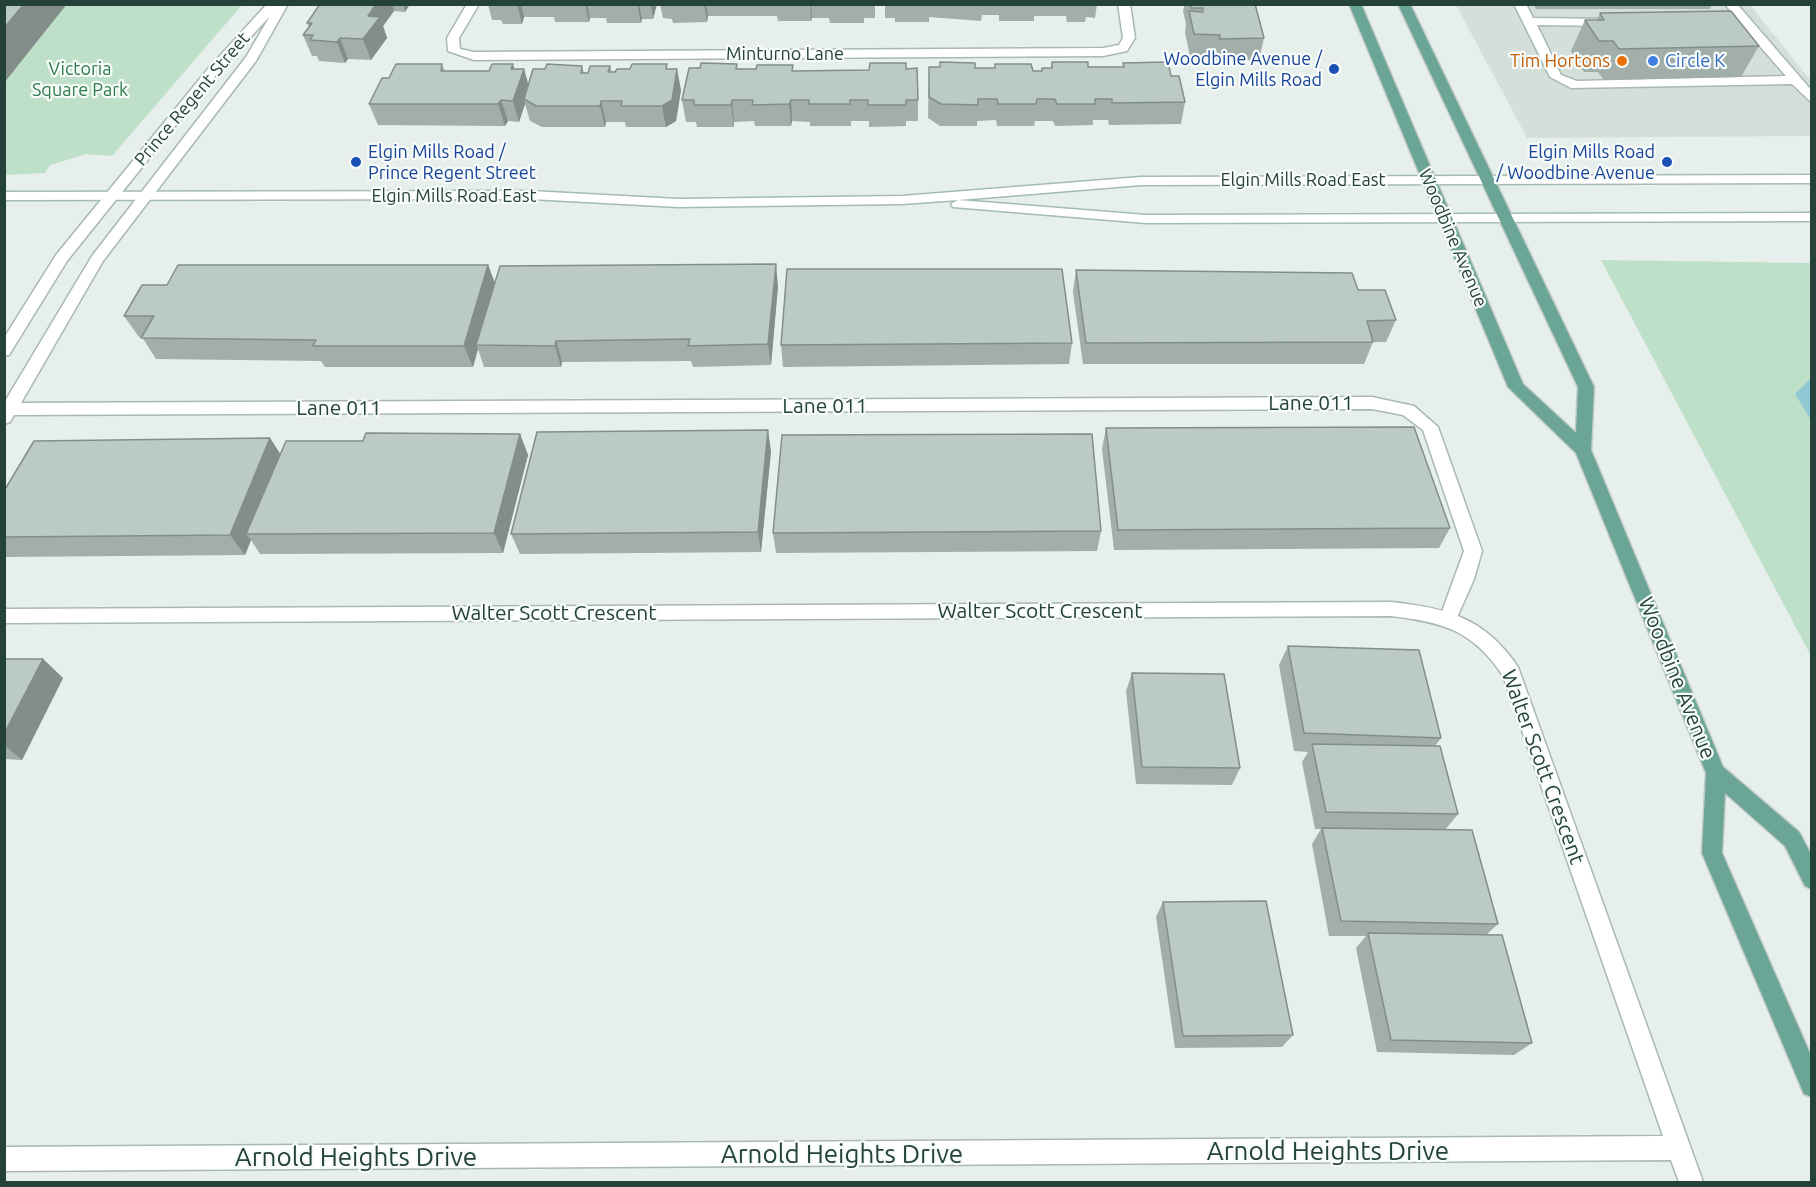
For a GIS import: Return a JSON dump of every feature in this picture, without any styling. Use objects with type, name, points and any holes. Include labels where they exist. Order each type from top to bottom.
[{"type":"main road","name":"Woodbine Avenue","points":[[1355,4],[1516,387],[1582,450],[1716,773],[1712,853],[1812,1086]]},
{"type":"main road","name":"Woodbine Avenue","points":[[1404,4],[1586,387],[1582,450]]},
{"type":"main road","name":"Woodbine Avenue","points":[[1716,773],[1792,839],[1812,879]]},
{"type":"street","name":"Prince Regent Street","points":[[4,351],[61,258],[211,74],[274,4]]},
{"type":"street","name":"Prince Regent Street","points":[[8,414],[97,259],[252,58],[282,4]]},
{"type":"street","name":"Minturno Lane","points":[[473,4],[453,38],[454,51],[474,56],[1103,52],[1123,48],[1129,38],[1124,4]]},
{"type":"street","points":[[1520,4],[1556,77],[1575,85],[1794,80]]},
{"type":"street","points":[[1731,4],[1812,99]]},
{"type":"street","points":[[1529,21],[1620,22]]},
{"type":"street","points":[[1700,22],[1745,22]]},
{"type":"street","name":"Elgin Mills Road East","points":[[4,196],[531,195],[678,203],[902,200],[1142,181],[1812,179]]},
{"type":"street","name":"Elgin Mills Road East","points":[[902,200],[1146,219],[1812,217]]},
{"type":"street","name":"Lane 011","points":[[8,414],[1372,403],[1408,410],[1430,427],[1473,551],[1466,579],[1449,617]]},
{"type":"street","name":"Walter Scott Crescent","points":[[4,616],[1391,609],[1449,617],[1489,642],[1502,656],[1511,674],[1691,1182]]},
{"type":"street","name":"Arnold Heights Drive","points":[[4,1159],[1679,1148]]},
{"type":"shaded area","points":[[1456,5],[1750,5],[1811,81],[1811,136],[1527,138]]},
{"type":"green space","name":"Victoria Square Park","points":[[4,5],[242,5],[112,156],[86,154],[50,165],[45,173],[5,175]]},
{"type":"green space","points":[[1601,260],[1811,263],[1811,656]]},
{"type":"water","points":[[1811,378],[1811,420],[1795,394]]},
{"type":"building","points":[[4,4],[24,4],[4,28]]},
{"type":"building","points":[[320,4],[376,4],[368,16],[380,17],[363,39],[340,38],[337,42],[310,40],[313,35],[303,35],[312,23],[307,23]]},
{"type":"building","points":[[1191,4],[1255,4],[1264,38],[1220,39],[1220,35],[1194,34],[1189,11],[1203,12],[1203,8],[1191,8]]},
{"type":"building","points":[[1731,11],[1759,46],[1619,49],[1613,41],[1599,41],[1585,20],[1604,20],[1600,13]]},
{"type":"building","points":[[940,62],[975,63],[975,68],[995,68],[995,64],[1031,64],[1033,71],[1042,71],[1042,68],[1052,68],[1052,62],[1088,62],[1088,67],[1124,67],[1123,63],[1168,62],[1171,76],[1179,76],[1185,102],[1112,103],[1112,99],[1095,99],[1095,104],[1057,104],[1055,99],[1037,99],[1036,104],[998,104],[997,99],[978,99],[978,105],[941,104],[929,97],[929,67],[940,67]]},
{"type":"building","points":[[701,63],[737,64],[736,69],[756,69],[757,65],[793,65],[792,71],[869,70],[870,63],[906,63],[906,69],[917,68],[918,100],[906,100],[906,105],[868,105],[868,100],[850,100],[850,104],[809,104],[809,100],[791,100],[789,104],[752,105],[753,100],[732,100],[731,105],[694,105],[694,100],[682,100],[689,68],[700,68]]},
{"type":"building","points":[[396,64],[442,64],[441,71],[489,71],[492,64],[513,64],[511,69],[524,69],[513,101],[501,100],[498,104],[369,104],[382,78],[389,78]]},
{"type":"building","points":[[547,64],[582,66],[581,73],[588,73],[590,66],[610,66],[608,72],[615,72],[617,69],[630,69],[632,64],[667,64],[666,69],[677,69],[672,100],[662,106],[621,106],[622,101],[601,101],[600,106],[536,106],[524,99],[533,69],[545,69]]},
{"type":"building","points":[[776,264],[768,344],[688,346],[690,339],[556,341],[555,346],[476,345],[500,266]]},
{"type":"building","points":[[178,265],[488,265],[464,346],[313,346],[316,340],[141,338],[154,316],[124,316],[142,285],[167,285]]},
{"type":"building","points":[[787,269],[1062,269],[1072,343],[781,345]]},
{"type":"building","points":[[1076,270],[1352,273],[1358,290],[1385,290],[1396,320],[1367,321],[1373,342],[1086,343]]},
{"type":"building","points":[[1414,427],[1450,528],[1118,530],[1106,428]]},
{"type":"building","points":[[768,430],[758,532],[511,534],[537,432]]},
{"type":"building","points":[[366,433],[520,434],[494,533],[246,534],[286,441],[363,441]]},
{"type":"building","points":[[1092,434],[1101,531],[773,533],[782,435]]},
{"type":"building","points":[[270,438],[230,535],[4,537],[4,491],[34,441]]},
{"type":"building","points":[[1288,646],[1419,650],[1441,738],[1304,733]]},
{"type":"building","points":[[4,659],[43,659],[4,734]]},
{"type":"building","points":[[1132,673],[1224,674],[1240,768],[1142,767]]},
{"type":"building","points":[[1312,744],[1440,746],[1458,814],[1326,812]]},
{"type":"building","points":[[1322,828],[1472,830],[1498,924],[1341,921]]},
{"type":"building","points":[[1266,901],[1293,1035],[1183,1036],[1163,902]]},
{"type":"building","points":[[1368,933],[1502,935],[1532,1043],[1391,1040]]},
{"type":"place","name":"Tim Hortons","points":[[1622,61]]},
{"type":"place","name":"Circle K","points":[[1653,61]]},
{"type":"place","name":"Woodbine Avenue / Elgin Mills Road","points":[[1334,69]]},
{"type":"place","name":"Elgin Mills Road / Prince Regent Street","points":[[356,162]]},
{"type":"place","name":"Elgin Mills Road / Woodbine Avenue","points":[[1667,162]]}]
